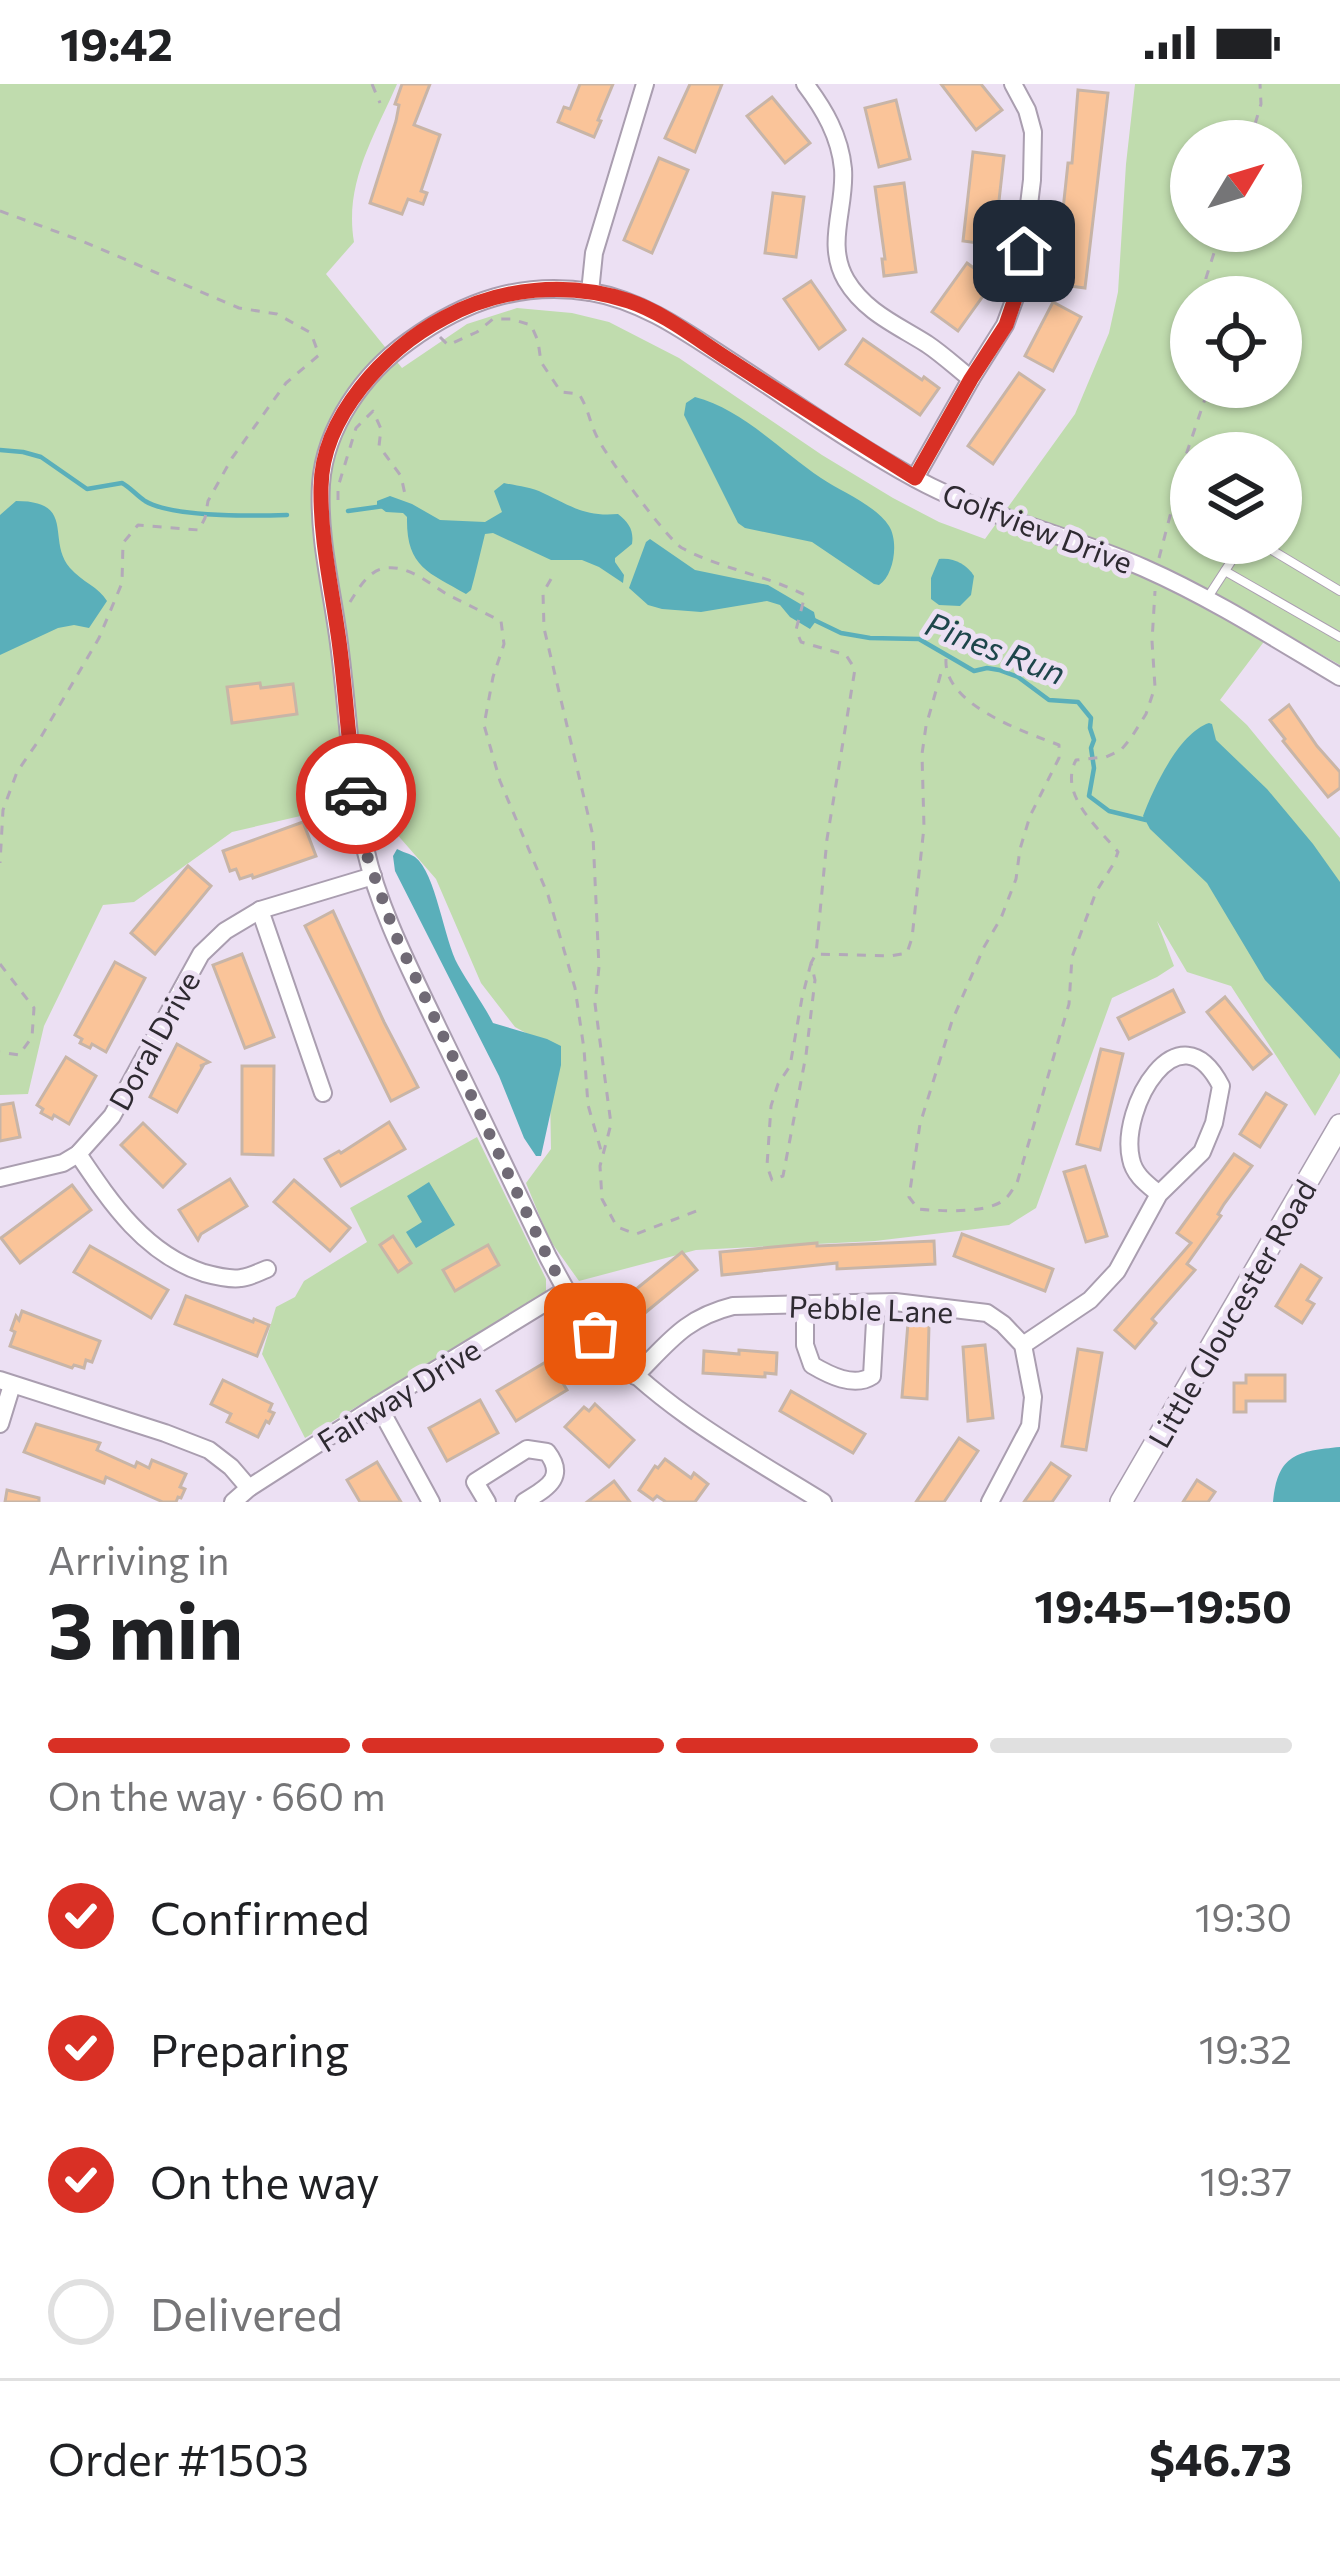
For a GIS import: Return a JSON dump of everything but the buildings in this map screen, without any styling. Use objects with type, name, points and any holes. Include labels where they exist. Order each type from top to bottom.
[{"type":"street","points":[[590,292],[594,253],[645,84]]},
{"type":"street","points":[[805,84],[836,135],[843,166],[836,225],[844,275],[856,295],[879,316],[931,346],[971,379]]},
{"type":"street","points":[[915,478],[1006,325],[1019,287],[1033,132],[1013,84]]},
{"type":"street","name":"Golfview Drive","points":[[823,1502],[682,1414],[635,1376],[595,1334],[566,1291],[395,934],[365,850],[322,532],[321,482],[329,446],[346,410],[390,355],[473,303],[521,291],[590,292],[632,302],[915,478],[965,503],[1143,567],[1340,677]]},
{"type":"street","name":"Doral Drive","points":[[78,1154],[112,1116],[201,955],[225,931],[260,910],[373,876]]},
{"type":"street","points":[[260,910],[323,1093]]},
{"type":"street","points":[[990,1502],[1030,1426],[1033,1397],[1023,1345],[1090,1300],[1117,1271],[1159,1194],[1202,1152],[1221,1086],[1205,1063],[1187,1055],[1171,1058],[1158,1068],[1146,1084],[1132,1122],[1131,1163],[1159,1194]]},
{"type":"street","name":"Little Gloucester Road","points":[[1121,1502],[1340,1125]]},
{"type":"street","points":[[0,1178],[63,1163],[78,1154],[138,1233],[158,1251],[212,1275],[238,1279],[268,1269]]},
{"type":"street","name":"Fairway Drive","points":[[233,1502],[378,1405],[566,1291]]},
{"type":"street","name":"Pebble Lane","points":[[635,1376],[686,1325],[707,1312],[733,1306],[895,1302],[987,1313],[1023,1345]]},
{"type":"street","points":[[805,1304],[805,1345],[812,1365],[861,1382],[872,1376],[876,1303]]},
{"type":"street","points":[[0,1424],[6,1383],[166,1432],[208,1450],[249,1488]]},
{"type":"street","points":[[378,1405],[431,1502]]},
{"type":"street","points":[[487,1502],[475,1482],[527,1450],[547,1452],[554,1460],[552,1484],[524,1502]]},
{"type":"lane","points":[[1206,600],[1230,564]]},
{"type":"lane","points":[[1295,564],[1340,591]]},
{"type":"lane","points":[[1225,571],[1340,637]]},
{"type":"path","points":[[371,84],[380,103]]},
{"type":"path","points":[[1256,120],[1260,84]]},
{"type":"path","points":[[0,211],[239,308],[277,314],[311,333],[319,355],[286,383],[232,458],[208,501],[199,530],[138,525],[123,543],[122,583],[99,638],[17,772],[3,809],[0,863]]},
{"type":"path","points":[[429,327],[448,346],[493,319],[531,325],[541,362],[560,392],[579,394],[610,460],[677,545],[805,595],[796,630],[801,642],[847,655],[855,669],[827,838],[816,954],[811,963],[802,998],[790,1066],[771,1106],[767,1166],[772,1180],[784,1176],[798,1106],[815,980],[811,963]]},
{"type":"path","points":[[338,500],[356,428],[373,411],[381,429],[379,446],[401,476],[406,499]]},
{"type":"path","points":[[344,611],[363,582],[379,569],[397,568],[501,621],[504,644],[484,725],[500,781],[548,895],[574,988],[588,1105],[603,1156]]},
{"type":"path","points":[[551,579],[543,593],[544,628],[593,836],[599,967],[595,1004],[611,1124],[600,1166],[602,1198],[617,1227],[636,1234],[699,1210]]},
{"type":"path","points":[[816,954],[907,953],[916,914],[924,827],[922,754],[946,659],[953,683],[982,711],[1059,745],[1059,758],[1030,816],[1016,879],[1001,918],[952,1021],[920,1124],[909,1197],[919,1209],[933,1210],[990,1208],[1005,1200],[1016,1183],[1062,1030],[1072,957],[1096,892],[1118,852],[1084,814],[1070,771],[1076,760],[1106,757]]},
{"type":"path","points":[[0,964],[34,1008],[32,1037],[19,1055],[0,1052]]},
{"type":"green space","points":[[0,84],[397,84],[357,180],[354,242],[326,274],[402,368],[467,324],[517,308],[609,322],[679,358],[893,498],[985,539],[1075,414],[1109,333],[1118,292],[1135,84],[1340,84],[1340,665],[1183,576],[1178,585],[1269,635],[1220,700],[1247,725],[1340,838],[1340,1073],[1315,1116],[1231,986],[1187,972],[1157,921],[1174,966],[1112,998],[1036,1208],[1009,1225],[875,1241],[696,1250],[579,1281],[549,1239],[526,1183],[551,1149],[550,1093],[557,1050],[515,1027],[481,983],[436,879],[388,824],[335,808],[232,832],[134,902],[103,905],[44,1026],[28,1094],[0,1095]]},
{"type":"green space","points":[[477,1137],[546,1279],[546,1292],[305,1438],[262,1354],[276,1307],[295,1297],[304,1281],[367,1242],[350,1208]]},
{"type":"water","points":[[695,397],[745,421],[883,519],[892,533],[894,549],[884,580],[874,584],[812,542],[738,523],[684,415],[686,403]]},
{"type":"water","points":[[504,483],[538,491],[587,512],[618,514],[632,535],[632,544],[615,558],[623,583],[582,560],[551,560],[493,533],[485,534],[466,594],[430,573],[415,558],[403,513],[386,512],[377,505],[390,496],[440,520],[485,522],[502,512],[494,491]]},
{"type":"water","points":[[16,501],[35,503],[54,515],[63,557],[107,601],[89,628],[58,628],[0,655],[0,515]]},
{"type":"water","points":[[650,539],[695,570],[768,585],[814,612],[816,621],[810,629],[780,605],[767,601],[701,612],[648,605],[629,588]]},
{"type":"water","points":[[939,559],[959,562],[974,576],[971,595],[960,606],[939,605],[931,599],[931,578]]},
{"type":"water","points":[[1209,723],[1216,740],[1267,789],[1340,882],[1340,1059],[1265,980],[1207,883],[1150,829],[1143,816],[1178,749]]},
{"type":"water","points":[[397,849],[422,865],[453,954],[493,1023],[561,1046],[541,1156],[536,1156],[524,1138],[499,1076],[395,871]]},
{"type":"water","points":[[429,1182],[455,1225],[416,1248],[406,1232],[422,1222],[407,1196]]},
{"type":"water","points":[[1340,1447],[1340,1502],[1273,1502],[1279,1474],[1292,1458]]},
{"type":"waterway","name":"Pines Run","points":[[0,450],[41,457],[87,489],[122,483],[158,507],[214,515],[287,515]]},
{"type":"waterway","name":"Pines Run","points":[[348,511],[384,506]]},
{"type":"waterway","name":"Pines Run","points":[[814,620],[841,633],[919,639],[974,671],[999,670],[1018,677],[1049,700],[1078,702],[1091,718],[1094,740],[1089,796],[1109,811],[1146,820]]},
{"type":"way so far","points":[[356,794],[365,850],[395,934],[548,1258],[595,1334]]},
{"type":"route","points":[[356,794],[322,532],[321,482],[329,446],[346,410],[390,355],[473,303],[521,291],[590,292],[632,302],[679,328],[915,478],[1006,325],[1019,287],[1024,251]]}]
